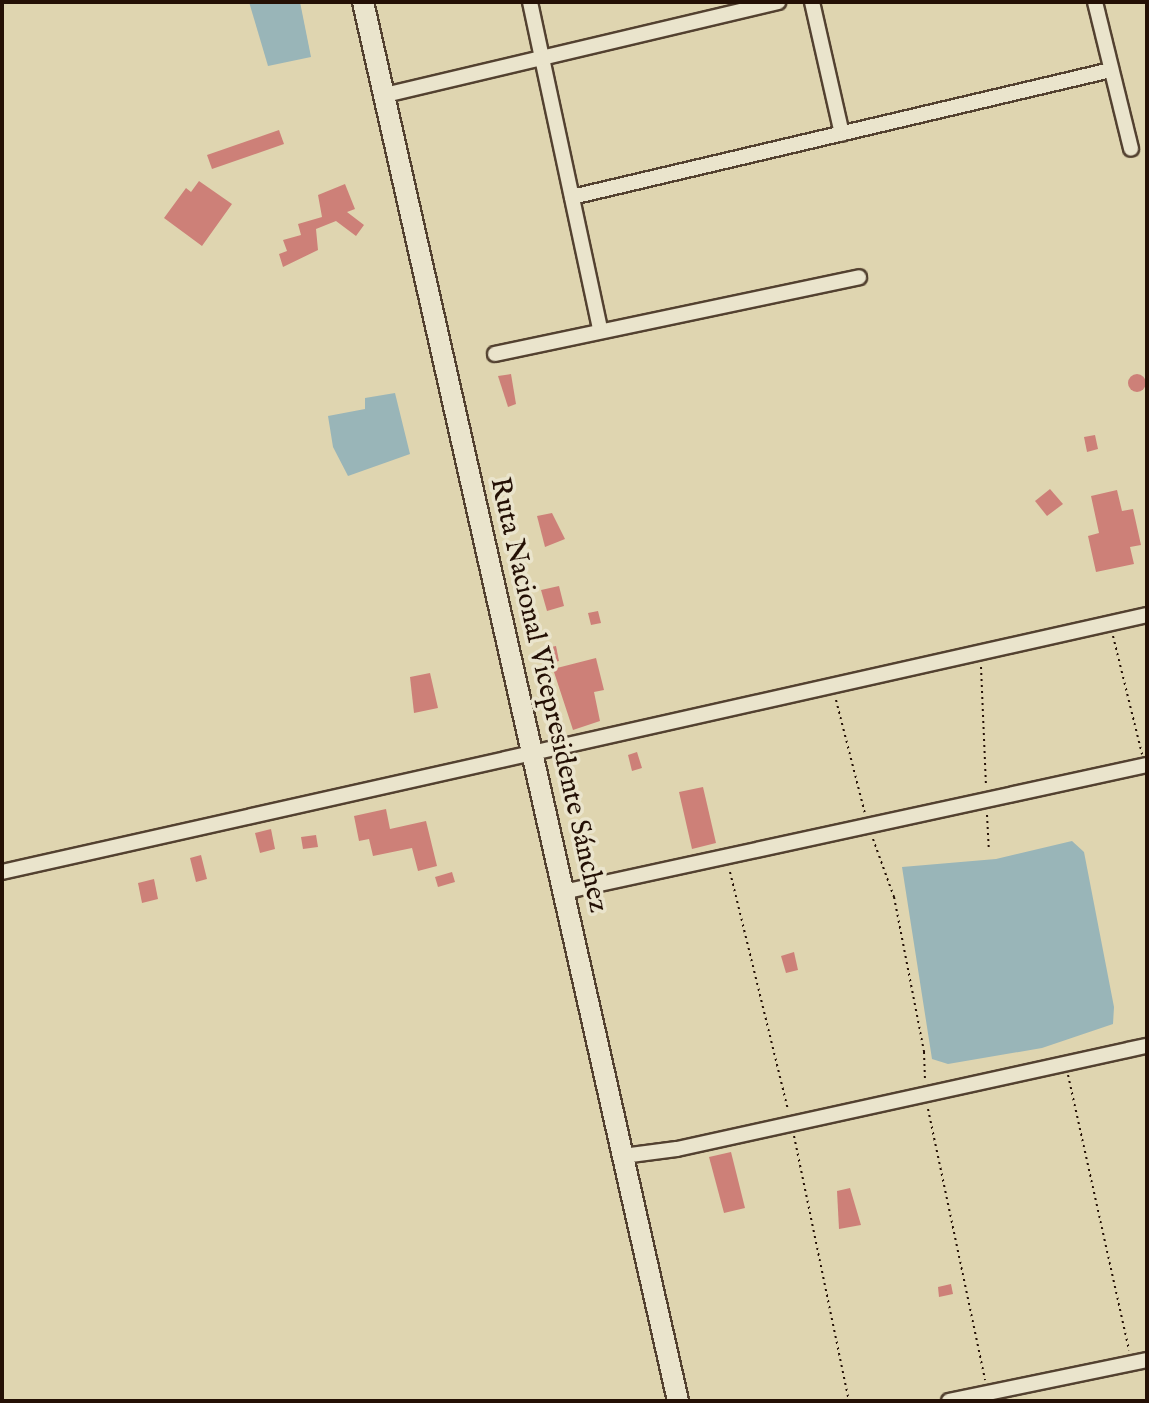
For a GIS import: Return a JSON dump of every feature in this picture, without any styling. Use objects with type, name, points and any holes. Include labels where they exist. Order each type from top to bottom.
[{"type":"street","name":"Ruta Nacional Vicepresidente Sánchez","points":[[363,2],[678,1401]]},
{"type":"street","points":[[530,2],[600,328]]},
{"type":"street","points":[[385,95],[778,2]]},
{"type":"street","points":[[812,2],[842,134]]},
{"type":"street","points":[[1095,2],[1131,149]]},
{"type":"street","points":[[572,197],[1111,70]]},
{"type":"street","points":[[495,354],[600,328],[859,277]]},
{"type":"street","points":[[2,872],[981,656],[1147,615]]},
{"type":"street","points":[[563,892],[1146,765]]},
{"type":"street","points":[[623,1156],[1147,1046]]},
{"type":"street","points":[[949,1401],[1140,1362]]},
{"type":"path","points":[[1110,624],[1146,765]]},
{"type":"path","points":[[981,656],[989,849]]},
{"type":"path","points":[[833,689],[868,826],[894,897],[924,1052],[925,1095],[988,1393]]},
{"type":"path","points":[[1066,1064],[1140,1362]]},
{"type":"water","points":[[249,2],[300,2],[311,57],[268,66]]},
{"type":"water","points":[[395,393],[410,454],[348,476],[333,447],[328,416],[365,409],[365,398]]},
{"type":"water","points":[[1072,841],[1084,852],[1114,1007],[1113,1024],[1042,1048],[948,1064],[932,1059],[902,867],[996,859]]},
{"type":"building","points":[[279,130],[284,144],[212,169],[207,155]]},
{"type":"building","points":[[199,181],[232,204],[202,246],[164,218],[186,188],[191,192]]},
{"type":"building","points":[[345,184],[355,209],[347,212],[364,225],[356,236],[336,221],[316,229],[318,250],[283,267],[279,254],[287,251],[283,240],[301,235],[298,224],[322,217],[318,195]]},
{"type":"building","points":[[511,374],[516,404],[508,407],[498,376]]},
{"type":"building","points":[[1133,374],[1141,374],[1146,383],[1144,390],[1133,392],[1128,387],[1128,379]]},
{"type":"building","points":[[1095,435],[1098,449],[1087,452],[1084,437]]},
{"type":"building","points":[[1050,489],[1063,504],[1047,516],[1035,501]]},
{"type":"building","points":[[1117,490],[1122,511],[1133,509],[1141,545],[1130,547],[1134,564],[1096,572],[1088,536],[1099,533],[1091,496]]},
{"type":"building","points":[[552,513],[565,539],[545,547],[537,516]]},
{"type":"building","points":[[559,586],[564,606],[547,611],[541,590]]},
{"type":"building","points":[[598,611],[601,623],[591,625],[588,613]]},
{"type":"building","points":[[556,646],[559,661],[549,663],[546,648]]},
{"type":"building","points":[[596,658],[604,690],[594,692],[600,721],[573,730],[553,669]]},
{"type":"building","points":[[430,673],[438,708],[414,713],[410,677]]},
{"type":"building","points":[[637,752],[642,768],[632,771],[628,755]]},
{"type":"building","points":[[703,787],[716,843],[692,849],[679,792]]},
{"type":"building","points":[[386,809],[390,829],[426,821],[437,866],[418,871],[412,848],[373,856],[369,839],[359,841],[354,816]]},
{"type":"building","points":[[271,829],[275,849],[260,853],[255,833]]},
{"type":"building","points":[[316,835],[318,847],[303,849],[301,837]]},
{"type":"building","points":[[201,855],[207,879],[196,882],[190,858]]},
{"type":"building","points":[[452,872],[455,882],[438,887],[435,877]]},
{"type":"building","points":[[154,879],[158,899],[142,903],[138,883]]},
{"type":"building","points":[[794,952],[798,970],[786,973],[781,956]]},
{"type":"building","points":[[731,1152],[745,1208],[724,1213],[709,1157]]},
{"type":"building","points":[[850,1188],[861,1225],[839,1229],[837,1191]]},
{"type":"building","points":[[951,1284],[953,1294],[939,1297],[938,1287]]}]
